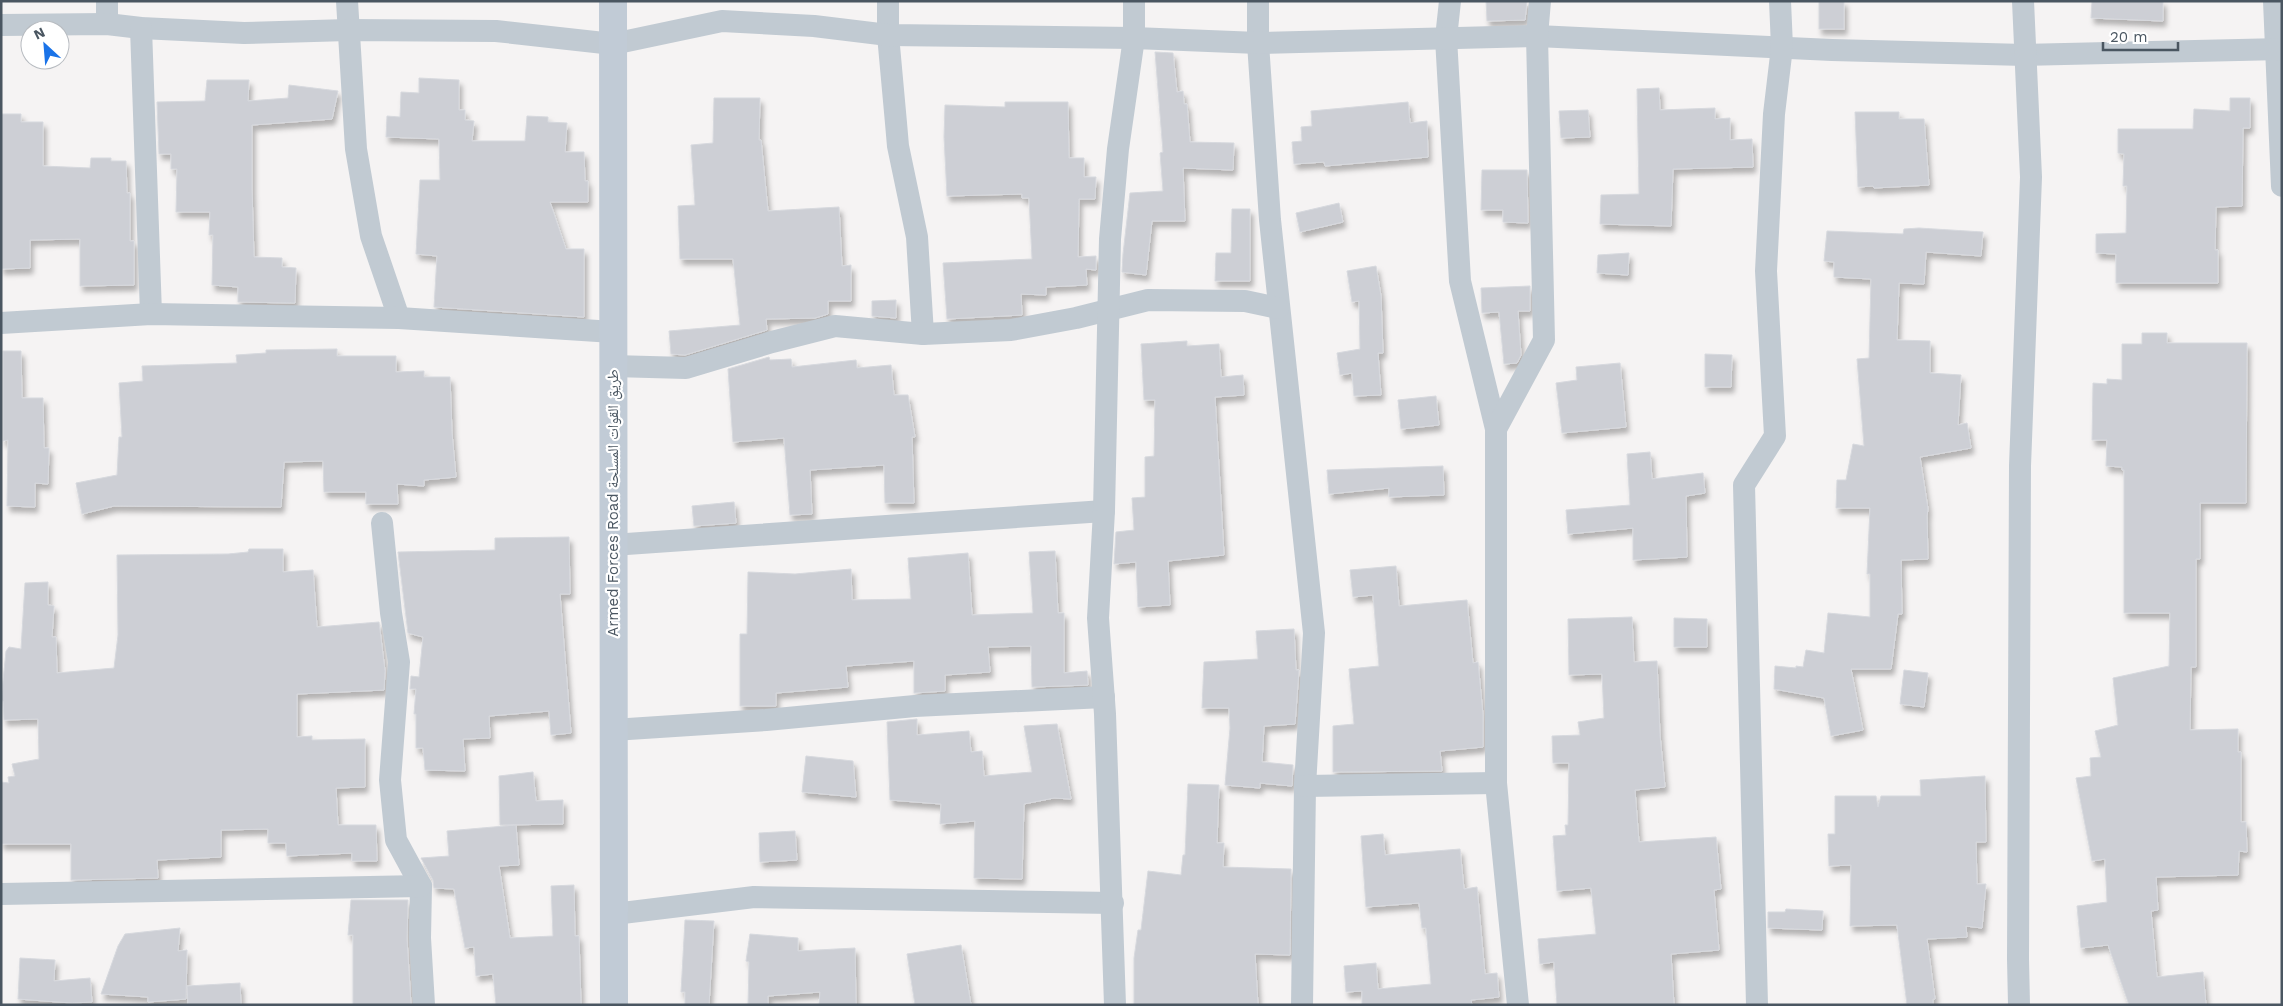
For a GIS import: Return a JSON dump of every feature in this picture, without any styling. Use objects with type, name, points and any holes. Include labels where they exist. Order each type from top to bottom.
[{"type":"street","points":[[107,1],[107,24]]},
{"type":"street","points":[[347,1],[356,149],[371,236],[399,318]]},
{"type":"street","name":"Armed Forces Road طريق القوات المسلحة","points":[[613,1],[614,332],[612,545],[614,1005]]},
{"type":"street","points":[[888,1],[888,35],[898,146],[919,251],[919,284],[923,334]]},
{"type":"street","points":[[1115,1005],[1104,697],[1098,618],[1104,511],[1110,239],[1118,149],[1134,38],[1134,1]]},
{"type":"street","points":[[1258,1],[1258,43],[1278,308],[1314,633],[1305,786],[1302,1005]]},
{"type":"street","points":[[1450,1],[1446,38],[1460,281],[1496,429],[1496,783],[1518,1005]]},
{"type":"street","points":[[1496,429],[1544,340],[1537,36],[1540,1]]},
{"type":"street","points":[[1758,1005],[1744,485],[1776,436],[1766,271],[1774,114],[1782,47],[1780,1]]},
{"type":"street","points":[[2019,1005],[2020,466],[2031,176],[2023,1]]},
{"type":"street","points":[[2274,1],[2280,49],[2282,186]]},
{"type":"street","points":[[1,25],[107,24],[142,28],[244,33],[348,30],[496,31],[613,44],[722,20],[814,26],[888,35],[1134,38],[1258,43],[1537,36],[1782,47],[2025,54],[2280,49]]},
{"type":"street","points":[[142,28],[150,314]]},
{"type":"street","points":[[613,366],[686,368],[772,342],[835,326],[923,334],[1011,330],[1148,300],[1245,302],[1278,308]]},
{"type":"street","points":[[1,323],[150,314],[399,318],[614,332]]},
{"type":"street","points":[[612,545],[1104,511]]},
{"type":"street","points":[[382,523],[391,614],[399,662],[390,780],[396,840],[421,886],[420,938],[424,1005]]},
{"type":"street","points":[[613,730],[766,720],[915,706],[1104,697]]},
{"type":"street","points":[[1305,786],[1496,783]]},
{"type":"street","points":[[1,894],[421,886]]},
{"type":"street","points":[[614,914],[754,898],[1112,903]]},
{"type":"building","points":[[1486,1],[1527,1],[1525,20],[1487,21]]},
{"type":"building","points":[[1819,1],[1844,1],[1844,29],[1819,29]]},
{"type":"building","points":[[2092,1],[2163,1],[2163,21],[2091,18]]},
{"type":"building","points":[[1155,52],[1173,53],[1177,92],[1183,91],[1184,104],[1187,104],[1190,142],[1234,143],[1233,170],[1183,168],[1185,221],[1152,221],[1146,275],[1122,272],[1130,193],[1163,191],[1160,153],[1163,152]]},
{"type":"building","points":[[419,78],[459,80],[459,110],[465,110],[465,120],[474,121],[472,141],[525,141],[527,116],[548,117],[548,122],[567,123],[565,152],[584,152],[585,181],[588,181],[588,202],[550,202],[566,249],[584,249],[584,317],[434,307],[437,256],[416,254],[420,180],[440,180],[439,139],[386,137],[387,116],[400,117],[401,92],[419,93]]},
{"type":"building","points":[[207,80],[249,80],[248,101],[288,98],[289,85],[338,91],[332,119],[252,125],[254,257],[282,258],[282,267],[296,268],[295,303],[238,302],[238,287],[212,285],[213,235],[209,235],[210,212],[176,212],[177,169],[171,169],[171,154],[159,154],[157,102],[205,101]]},
{"type":"building","points":[[1659,88],[1660,110],[1715,108],[1715,119],[1730,118],[1730,140],[1752,139],[1753,167],[1673,169],[1671,226],[1600,224],[1601,195],[1639,194],[1637,89]]},
{"type":"building","points":[[714,98],[760,98],[759,140],[761,140],[768,211],[839,207],[842,266],[851,265],[851,301],[828,301],[828,314],[815,318],[766,319],[767,330],[685,355],[671,354],[669,331],[740,325],[733,259],[680,259],[678,206],[695,205],[691,145],[713,143]]},
{"type":"building","points":[[2230,98],[2250,98],[2250,128],[2243,128],[2242,206],[2216,207],[2215,250],[2218,250],[2218,283],[2116,283],[2116,254],[2096,253],[2096,234],[2126,233],[2127,186],[2123,186],[2124,154],[2118,153],[2118,129],[2193,129],[2194,109],[2230,111]]},
{"type":"building","points":[[1005,102],[1068,102],[1069,158],[1084,158],[1084,177],[1096,177],[1095,199],[1079,199],[1078,257],[1096,256],[1096,270],[1086,269],[1087,285],[1046,287],[1046,295],[1021,294],[1022,315],[947,319],[943,263],[1032,259],[1029,198],[1022,198],[1022,194],[947,196],[944,137],[945,105],[1005,107]]},
{"type":"building","points":[[1408,102],[1410,123],[1427,121],[1428,157],[1325,166],[1324,162],[1294,164],[1292,142],[1302,141],[1301,127],[1312,126],[1311,111]]},
{"type":"building","points":[[1588,110],[1590,137],[1561,138],[1559,111]]},
{"type":"building","points":[[1855,112],[1899,112],[1899,119],[1924,119],[1929,185],[1858,187]]},
{"type":"building","points":[[1,114],[21,114],[21,122],[43,122],[43,166],[90,168],[91,158],[111,158],[111,161],[126,161],[127,193],[130,193],[130,241],[134,241],[134,285],[80,286],[80,239],[30,240],[30,268],[1,269]]},
{"type":"building","points":[[1482,170],[1527,170],[1528,223],[1503,222],[1503,210],[1481,210]]},
{"type":"building","points":[[1339,203],[1343,222],[1300,232],[1296,213]]},
{"type":"building","points":[[1232,209],[1250,209],[1250,281],[1215,281],[1216,253],[1231,253]]},
{"type":"building","points":[[1919,228],[1983,232],[1981,256],[1926,252],[1924,284],[1899,283],[1897,340],[1930,341],[1930,373],[1961,375],[1958,425],[1967,423],[1971,448],[1920,457],[1928,509],[1928,559],[1901,560],[1902,614],[1898,614],[1891,669],[1851,669],[1863,730],[1831,736],[1824,698],[1774,689],[1775,666],[1803,667],[1806,650],[1824,653],[1828,613],[1870,617],[1870,574],[1867,574],[1870,508],[1836,508],[1837,480],[1846,480],[1853,444],[1864,446],[1857,359],[1869,358],[1871,279],[1834,277],[1834,262],[1824,261],[1827,231],[1903,234],[1904,229]]},
{"type":"building","points":[[1629,253],[1628,275],[1597,273],[1598,255]]},
{"type":"building","points":[[1376,266],[1381,296],[1383,353],[1378,353],[1381,395],[1354,396],[1352,373],[1340,375],[1337,353],[1360,349],[1359,301],[1352,302],[1347,271]]},
{"type":"building","points":[[1530,286],[1530,311],[1518,311],[1521,355],[1517,363],[1504,364],[1499,312],[1482,313],[1481,288]]},
{"type":"building","points":[[896,300],[896,318],[872,316],[872,301]]},
{"type":"building","points":[[2142,333],[2167,333],[2167,343],[2247,343],[2246,503],[2200,503],[2200,559],[2196,559],[2196,667],[2191,667],[2190,730],[2238,729],[2238,752],[2241,752],[2241,822],[2246,822],[2247,852],[2239,851],[2238,875],[2156,877],[2158,910],[2151,911],[2157,977],[2203,972],[2206,1005],[2129,1005],[2108,945],[2081,948],[2077,906],[2107,902],[2105,859],[2092,861],[2076,778],[2091,776],[2090,758],[2101,757],[2095,731],[2118,725],[2113,678],[2169,666],[2170,613],[2124,613],[2124,470],[2122,470],[2122,467],[2106,466],[2107,440],[2092,440],[2093,383],[2107,384],[2107,379],[2122,380],[2122,344],[2142,344]]},
{"type":"building","points":[[1187,341],[1187,346],[1219,344],[1221,377],[1243,375],[1244,395],[1215,397],[1224,555],[1168,561],[1170,605],[1138,607],[1136,562],[1114,564],[1116,532],[1134,530],[1132,498],[1145,497],[1145,457],[1154,456],[1155,400],[1144,400],[1141,344]]},
{"type":"building","points":[[337,349],[337,356],[396,356],[396,372],[424,371],[424,377],[450,377],[456,477],[424,480],[424,486],[397,484],[398,504],[366,504],[366,492],[324,492],[323,461],[284,462],[281,507],[114,506],[82,514],[76,483],[117,475],[119,437],[122,437],[119,383],[143,381],[142,366],[237,363],[236,355],[266,353],[266,350]]},
{"type":"building","points":[[3,351],[21,351],[22,398],[43,398],[44,448],[49,448],[48,484],[35,483],[35,507],[7,506],[8,440],[3,441]]},
{"type":"building","points":[[1705,354],[1732,355],[1731,387],[1705,387]]},
{"type":"building","points":[[769,357],[770,360],[791,359],[792,367],[856,360],[857,368],[891,365],[894,395],[908,395],[915,437],[912,437],[914,503],[885,503],[884,465],[810,470],[812,514],[790,515],[784,438],[733,442],[728,369]]},
{"type":"building","points":[[1620,363],[1626,427],[1562,433],[1556,383],[1577,380],[1576,367]]},
{"type":"building","points":[[1436,396],[1439,425],[1401,429],[1398,400]]},
{"type":"building","points":[[1650,452],[1652,479],[1703,473],[1705,493],[1686,496],[1687,557],[1633,560],[1633,528],[1568,534],[1566,510],[1630,505],[1627,454]]},
{"type":"building","points":[[1443,466],[1444,495],[1389,497],[1389,488],[1329,494],[1327,470]]},
{"type":"building","points":[[734,502],[736,523],[694,526],[692,506]]},
{"type":"building","points":[[569,537],[570,594],[560,594],[571,733],[551,735],[549,711],[489,716],[490,738],[463,739],[465,771],[425,770],[423,748],[416,748],[416,714],[414,714],[416,689],[410,689],[411,676],[419,677],[423,637],[408,633],[398,552],[495,550],[495,538]]},
{"type":"building","points":[[249,549],[283,549],[283,572],[313,570],[317,627],[379,622],[385,671],[384,690],[297,694],[297,737],[312,736],[312,740],[365,739],[365,787],[336,788],[338,825],[376,825],[377,861],[352,861],[352,853],[287,856],[286,843],[268,843],[268,829],[221,830],[221,857],[157,860],[158,878],[71,880],[71,844],[1,844],[1,782],[9,783],[8,777],[15,776],[12,764],[39,759],[38,719],[4,720],[3,701],[1,701],[6,651],[9,647],[21,649],[25,583],[48,582],[48,605],[54,606],[52,637],[56,637],[57,673],[114,668],[118,635],[117,555],[228,554],[248,552]]},
{"type":"building","points":[[1055,551],[1058,613],[1064,613],[1064,673],[1087,671],[1088,685],[1032,687],[1031,646],[988,647],[990,672],[945,675],[945,691],[914,693],[914,661],[846,666],[848,687],[776,693],[776,706],[740,706],[740,634],[747,634],[748,572],[795,574],[851,569],[852,600],[911,599],[908,558],[968,553],[972,615],[1033,613],[1029,552]]},
{"type":"building","points":[[1396,566],[1399,606],[1467,600],[1473,663],[1478,662],[1483,715],[1483,747],[1440,751],[1442,771],[1333,772],[1333,726],[1354,724],[1349,669],[1379,666],[1373,595],[1353,597],[1350,570]]},
{"type":"building","points":[[1632,617],[1634,662],[1657,661],[1660,735],[1665,787],[1635,790],[1639,842],[1716,837],[1721,889],[1714,890],[1719,950],[1671,954],[1674,1005],[1557,1005],[1554,962],[1540,964],[1538,939],[1596,934],[1591,888],[1557,891],[1553,836],[1566,835],[1565,825],[1568,825],[1569,763],[1553,763],[1552,736],[1580,735],[1578,722],[1604,718],[1602,674],[1569,675],[1568,619]]},
{"type":"building","points":[[1674,618],[1707,619],[1707,647],[1674,647]]},
{"type":"building","points":[[1294,629],[1296,670],[1299,670],[1295,724],[1264,726],[1262,762],[1293,765],[1292,786],[1260,783],[1260,788],[1225,785],[1230,728],[1229,708],[1202,708],[1204,662],[1258,659],[1256,631]]},
{"type":"building","points":[[1904,670],[1928,673],[1924,707],[1900,704]]},
{"type":"building","points":[[917,719],[917,735],[969,731],[971,752],[982,751],[984,776],[1032,772],[1024,726],[1057,724],[1071,799],[1054,798],[1024,804],[1022,879],[974,878],[975,821],[940,824],[941,804],[890,800],[887,722]]},
{"type":"building","points":[[806,756],[853,761],[856,797],[802,792]]},
{"type":"building","points":[[533,772],[536,801],[563,800],[563,824],[500,825],[499,776]]},
{"type":"building","points":[[1985,776],[1986,842],[1976,842],[1977,884],[1986,884],[1982,928],[1966,926],[1967,937],[1927,939],[1935,999],[1933,999],[1933,1005],[1907,1005],[1897,925],[1850,926],[1851,865],[1829,866],[1828,834],[1835,834],[1835,796],[1876,796],[1878,807],[1881,796],[1921,796],[1920,780]]},
{"type":"building","points":[[1188,784],[1219,785],[1217,843],[1224,843],[1223,867],[1291,869],[1290,955],[1255,954],[1258,1005],[1134,1005],[1134,958],[1138,930],[1141,930],[1148,871],[1181,875],[1183,855],[1185,855]]},
{"type":"building","points":[[516,825],[519,865],[499,866],[510,938],[553,936],[551,886],[574,885],[575,936],[579,936],[581,1005],[496,1005],[493,974],[476,976],[474,947],[465,948],[454,889],[434,888],[433,880],[421,858],[449,856],[447,831]]},
{"type":"building","points":[[795,831],[797,860],[760,862],[759,833]]},
{"type":"building","points":[[1383,834],[1385,855],[1460,849],[1464,889],[1477,887],[1485,974],[1497,973],[1499,997],[1471,1000],[1472,1005],[1362,1005],[1362,991],[1346,992],[1344,966],[1376,963],[1378,989],[1431,984],[1426,928],[1422,928],[1419,903],[1366,907],[1361,836]]},
{"type":"building","points":[[351,900],[408,900],[407,939],[411,1005],[353,1005],[353,935],[348,935]]},
{"type":"building","points":[[1786,909],[1823,911],[1822,930],[1768,928],[1768,912],[1785,912]]},
{"type":"building","points":[[685,920],[714,921],[709,1005],[685,1005],[685,992],[681,992]]},
{"type":"building","points":[[180,928],[178,951],[187,950],[186,999],[148,1002],[148,997],[101,994],[118,946],[125,934]]},
{"type":"building","points":[[750,934],[798,938],[798,951],[855,948],[856,1005],[819,1005],[820,992],[768,996],[768,1005],[748,1005],[749,962],[746,961]]},
{"type":"building","points":[[961,945],[971,1005],[915,1005],[907,954]]},
{"type":"building","points":[[20,958],[55,960],[54,981],[90,978],[92,1002],[72,1003],[18,999]]},
{"type":"building","points":[[240,983],[241,1005],[188,1005],[187,986]]}]
